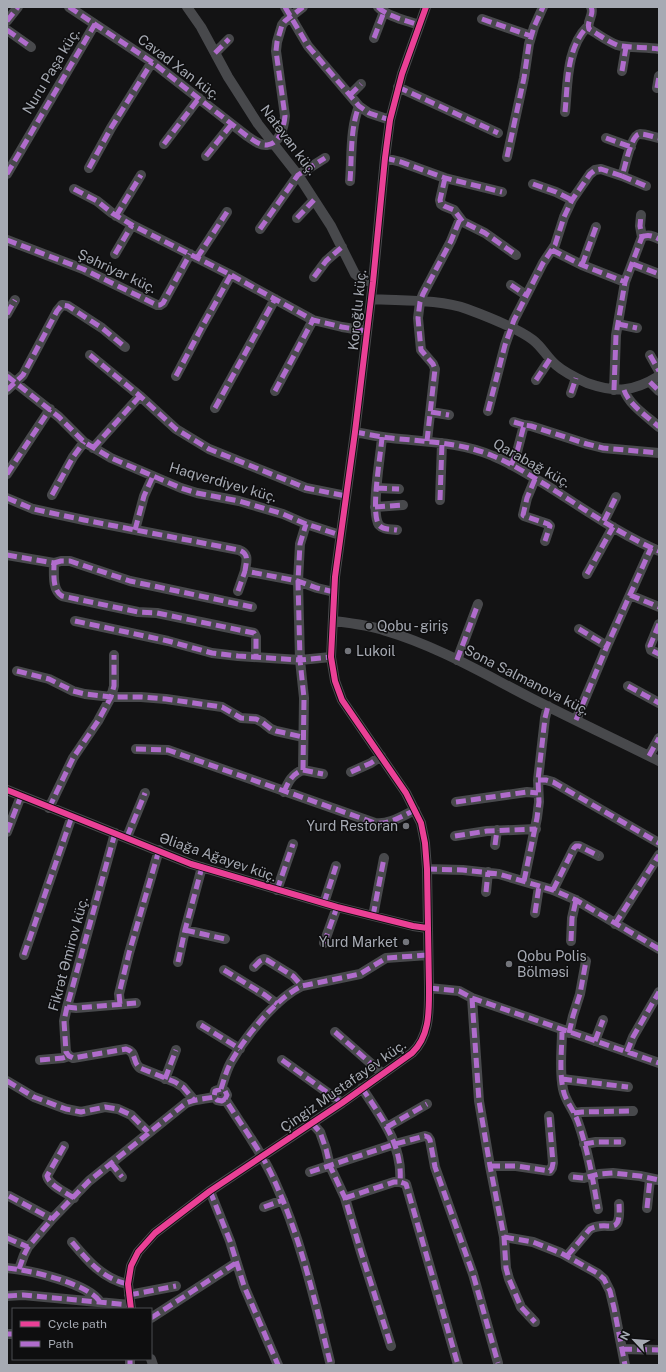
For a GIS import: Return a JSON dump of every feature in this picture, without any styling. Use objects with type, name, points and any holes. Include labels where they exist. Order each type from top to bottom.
[{"type":"street","points":[[7,20],[18,7]]},
{"type":"street","name":"Cavad Xan küç.","points":[[69,7],[152,62],[231,124],[259,143],[266,145],[274,143]]},
{"type":"street","name":"Natəvan küç.","points":[[187,7],[244,102],[298,175],[331,226],[355,274],[363,280],[373,282]]},
{"type":"street","points":[[285,7],[290,18],[308,46],[359,106],[369,113],[390,120]]},
{"type":"street","points":[[274,143],[280,135],[285,116],[276,51],[282,25],[303,7]]},
{"type":"street","name":"Koroğlu küç.","points":[[332,620],[340,535],[355,432],[390,120],[398,87],[426,7]]},
{"type":"street","points":[[507,157],[524,78],[531,36],[543,7]]},
{"type":"street","points":[[565,112],[572,54],[580,36],[588,26],[593,9],[591,7]]},
{"type":"street","points":[[374,38],[381,10],[419,25]]},
{"type":"street","points":[[482,19],[531,36]]},
{"type":"street","name":"Nuru Paşa küç.","points":[[7,174],[95,24]]},
{"type":"street","points":[[588,26],[589,29],[617,45],[659,49]]},
{"type":"street","points":[[7,30],[31,47]]},
{"type":"street","points":[[215,53],[229,39]]},
{"type":"street","points":[[622,71],[626,47]]},
{"type":"street","points":[[89,168],[111,128],[152,62]]},
{"type":"street","points":[[657,88],[659,77]]},
{"type":"street","points":[[350,95],[361,84]]},
{"type":"street","points":[[398,87],[498,133]]},
{"type":"street","points":[[164,144],[199,98]]},
{"type":"street","points":[[350,181],[353,135],[355,119],[359,106]]},
{"type":"street","points":[[206,156],[231,124]]},
{"type":"street","points":[[622,176],[634,137],[640,134],[659,138]]},
{"type":"street","points":[[606,138],[631,146]]},
{"type":"street","points":[[260,229],[298,175],[325,158]]},
{"type":"street","points":[[385,158],[401,162],[445,178],[502,192]]},
{"type":"street","points":[[488,411],[511,328],[526,294],[558,239],[564,217],[572,200],[590,174],[595,170],[601,169],[646,186]]},
{"type":"street","points":[[116,216],[141,175]]},
{"type":"street","points":[[445,178],[440,200],[441,204],[454,210],[463,222],[485,232],[516,255]]},
{"type":"street","points":[[533,184],[556,192],[572,200]]},
{"type":"street","points":[[74,189],[97,201],[116,216],[132,225],[231,275],[313,320],[367,331]]},
{"type":"street","points":[[297,218],[314,200]]},
{"type":"street","name":"Şəhriyar küç.","points":[[7,240],[83,270],[157,305],[160,305],[163,303],[193,256],[227,212]]},
{"type":"street","points":[[614,390],[615,343],[625,282],[642,237],[640,215]]},
{"type":"street","points":[[427,441],[435,368],[421,350],[418,318],[420,302],[451,241],[460,219]]},
{"type":"street","points":[[115,254],[132,225]]},
{"type":"street","points":[[582,264],[596,226]]},
{"type":"street","points":[[642,237],[645,235],[659,239]]},
{"type":"street","points":[[314,277],[326,261],[342,247]]},
{"type":"street","points":[[552,250],[625,282]]},
{"type":"street","points":[[633,264],[659,274]]},
{"type":"street","points":[[176,376],[231,275]]},
{"type":"street","points":[[511,285],[526,294]]},
{"type":"street","points":[[215,408],[275,299]]},
{"type":"street","points":[[371,299],[451,304],[460,306],[511,328],[534,341],[562,370],[576,378],[596,386],[614,390],[624,390],[650,382],[659,376]]},
{"type":"street","points":[[7,314],[15,300]]},
{"type":"street","points":[[7,390],[23,375],[57,311],[62,305],[68,306],[102,328],[125,347]]},
{"type":"street","points":[[275,391],[313,320]]},
{"type":"street","points":[[618,324],[637,328]]},
{"type":"street","points":[[90,355],[140,396],[176,429],[209,449],[306,488],[346,496]]},
{"type":"street","points":[[650,355],[659,371]]},
{"type":"street","points":[[536,380],[550,359]]},
{"type":"street","name":"Haqverdiyev küç.","points":[[7,376],[50,410],[84,442],[111,458],[153,476],[197,492],[239,501],[283,514],[306,524],[340,535]]},
{"type":"street","points":[[571,393],[576,378]]},
{"type":"street","points":[[650,382],[659,391]]},
{"type":"street","points":[[624,390],[626,395],[634,404],[659,427]]},
{"type":"street","points":[[93,448],[140,396]]},
{"type":"street","points":[[7,474],[50,410]]},
{"type":"street","points":[[431,412],[449,415]]},
{"type":"street","points":[[514,422],[536,427],[603,448],[659,453]]},
{"type":"street","points":[[511,465],[517,452],[524,425]]},
{"type":"street","name":"Qarabağ küç.","points":[[355,432],[382,437],[442,443],[477,450],[494,456],[535,479],[613,527],[655,549]]},
{"type":"street","points":[[382,437],[375,507],[380,526],[382,528],[397,530]]},
{"type":"street","points":[[52,494],[72,457],[84,442]]},
{"type":"street","points":[[440,500],[442,443]]},
{"type":"street","points":[[135,530],[144,496],[153,476]]},
{"type":"street","points":[[535,479],[527,498],[523,515],[550,526],[545,541]]},
{"type":"street","points":[[377,488],[399,489]]},
{"type":"street","points":[[604,521],[616,497]]},
{"type":"street","points":[[7,498],[33,509],[239,550],[245,553],[247,557],[238,591]]},
{"type":"street","points":[[375,507],[403,505]]},
{"type":"street","points":[[303,770],[304,698],[300,660],[298,581],[301,536],[306,524]]},
{"type":"street","points":[[587,574],[613,527]]},
{"type":"street","points":[[576,720],[630,595],[655,549]]},
{"type":"street","points":[[7,555],[54,564],[61,561],[70,561],[130,582],[252,607]]},
{"type":"street","points":[[54,564],[55,585],[58,594],[62,596],[126,610],[157,613],[250,631],[254,633],[256,637],[256,657]]},
{"type":"street","points":[[244,571],[298,581],[334,592]]},
{"type":"street","points":[[630,595],[659,607]]},
{"type":"street","points":[[457,660],[478,604]]},
{"type":"street","name":"Çingiz Mustafayev küç.","points":[[130,1303],[128,1284],[131,1266],[144,1244],[164,1225],[210,1191],[384,1074],[412,1053],[422,1041],[425,1034],[428,1019],[429,988],[427,869],[422,830],[415,810],[406,793],[342,700],[335,681],[331,657],[332,620]]},
{"type":"street","name":"Sona Salmanova küç.","points":[[332,620],[369,626],[430,647],[659,761]]},
{"type":"street","points":[[75,622],[168,641],[212,653],[300,660],[331,657]]},
{"type":"street","points":[[659,624],[650,646],[651,650],[659,654]]},
{"type":"street","points":[[579,629],[607,646]]},
{"type":"street","points":[[49,808],[73,758],[112,697],[114,686],[114,655]]},
{"type":"street","points":[[17,671],[49,679],[73,691],[112,697],[166,699],[222,707],[242,718],[256,719],[276,731],[303,737]]},
{"type":"street","points":[[628,686],[659,703]]},
{"type":"street","points":[[524,881],[536,829],[538,780],[545,718],[548,706]]},
{"type":"street","points":[[649,756],[659,738]]},
{"type":"street","points":[[136,749],[168,750],[375,823],[382,824],[389,822],[415,810]]},
{"type":"street","points":[[352,772],[371,763],[381,756]]},
{"type":"street","points":[[284,792],[289,780],[298,772],[303,770],[324,774]]},
{"type":"street","points":[[538,780],[553,782],[659,843]]},
{"type":"street","name":"Əliağa Ağayev küç.","points":[[7,790],[49,808],[202,867],[337,907],[413,926],[427,928]]},
{"type":"street","points":[[456,802],[527,792],[538,793]]},
{"type":"street","points":[[127,838],[146,793]]},
{"type":"street","points":[[7,832],[20,796]]},
{"type":"street","points":[[24,955],[72,816]]},
{"type":"street","points":[[455,836],[497,830],[536,829]]},
{"type":"street","points":[[495,845],[497,830]]},
{"type":"street","name":"Fikrət Əmirov küç.","points":[[69,1056],[66,1052],[64,1026],[67,1007],[115,833]]},
{"type":"street","points":[[277,890],[293,844]]},
{"type":"street","points":[[553,890],[576,846],[599,856]]},
{"type":"street","points":[[120,1004],[120,994],[129,953],[159,850]]},
{"type":"street","points":[[615,924],[659,855]]},
{"type":"street","points":[[373,916],[384,858]]},
{"type":"street","points":[[324,903],[336,866]]},
{"type":"street","points":[[178,962],[202,867]]},
{"type":"street","points":[[427,869],[488,872],[553,890],[576,900],[659,949]]},
{"type":"street","points":[[486,892],[488,872]]},
{"type":"street","points":[[535,913],[539,886]]},
{"type":"street","points":[[571,941],[572,918],[576,900]]},
{"type":"street","points":[[324,943],[337,907]]},
{"type":"street","points":[[185,930],[225,939]]},
{"type":"street","points":[[214,1097],[216,1091],[221,1089],[227,1070],[256,1026],[277,1004],[295,989],[302,986],[360,974],[386,958],[428,955]]},
{"type":"street","points":[[254,967],[260,961],[264,959],[267,960],[293,976],[302,986]]},
{"type":"street","points":[[586,961],[580,994],[573,1016],[566,1031],[562,1080],[567,1101],[574,1113],[584,1144],[598,1209]]},
{"type":"street","points":[[224,970],[277,1004]]},
{"type":"street","points":[[429,988],[459,991],[472,998],[659,1063]]},
{"type":"street","points":[[627,1052],[659,992]]},
{"type":"street","points":[[472,998],[479,1101],[504,1237],[506,1268],[521,1307],[535,1322]]},
{"type":"street","points":[[67,1007],[76,1008],[136,1003]]},
{"type":"street","points":[[595,1041],[603,1020]]},
{"type":"street","points":[[201,1025],[240,1049]]},
{"type":"street","points":[[335,1032],[384,1074]]},
{"type":"street","points":[[40,1060],[69,1056],[73,1058],[126,1049],[130,1050],[133,1053],[136,1065],[165,1079],[175,1082],[183,1087],[194,1100]]},
{"type":"street","points":[[165,1079],[176,1050]]},
{"type":"street","points":[[282,1060],[342,1103]]},
{"type":"street","points":[[562,1080],[628,1087]]},
{"type":"street","points":[[7,1081],[34,1097],[66,1109],[81,1112],[105,1107],[118,1109],[131,1115],[148,1132]]},
{"type":"street","points":[[362,1088],[388,1127],[395,1144],[400,1172],[400,1182]]},
{"type":"street","points":[[221,1089],[226,1092],[225,1099],[262,1156],[283,1200],[308,1276],[330,1362]]},
{"type":"street","points":[[19,1269],[28,1247],[52,1219],[89,1182],[148,1132],[186,1103],[196,1099],[203,1100],[214,1097]]},
{"type":"street","points":[[214,1097],[219,1101],[225,1099]]},
{"type":"street","points":[[388,1127],[427,1104]]},
{"type":"street","points":[[574,1113],[633,1111]]},
{"type":"street","points":[[490,1166],[516,1166],[550,1171],[553,1163],[549,1116]]},
{"type":"street","points":[[312,1122],[320,1132],[330,1166],[345,1198],[391,1346]]},
{"type":"street","points":[[310,1172],[395,1144],[425,1136],[428,1137],[430,1140],[435,1167],[473,1274],[498,1363]]},
{"type":"street","points":[[584,1144],[596,1142],[621,1142]]},
{"type":"street","points":[[64,1146],[47,1176],[51,1182],[74,1198]]},
{"type":"street","points":[[111,1163],[122,1177]]},
{"type":"street","points":[[573,1177],[613,1173],[655,1180],[647,1208]]},
{"type":"street","points":[[345,1198],[394,1182],[406,1184],[458,1365]]},
{"type":"street","points":[[210,1191],[226,1230],[244,1286],[278,1365]]},
{"type":"street","points":[[9,1196],[52,1219]]},
{"type":"street","points":[[264,1207],[283,1200]]},
{"type":"street","points":[[567,1256],[590,1229],[618,1224],[620,1219],[618,1204]]},
{"type":"street","points":[[504,1237],[533,1242],[567,1256],[597,1273],[604,1279],[612,1297],[625,1365]]},
{"type":"street","points":[[7,1238],[28,1247]]},
{"type":"street","points":[[72,1242],[89,1263],[99,1271],[118,1282],[128,1284]]},
{"type":"street","points":[[152,1317],[236,1263]]},
{"type":"street","points":[[7,1268],[19,1269],[73,1284],[93,1294],[100,1302]]},
{"type":"street","points":[[7,1296],[23,1295],[100,1302],[130,1303],[176,1286]]},
{"type":"street","points":[[622,1349],[659,1350]]},
{"type":"marked path","points":[[7,21],[18,7]]},
{"type":"marked path","points":[[69,7],[152,62],[247,136],[264,145],[271,144],[275,141],[284,125],[285,116],[276,51],[277,42],[282,25],[303,7]]},
{"type":"marked path","points":[[285,7],[308,46],[359,106],[369,113],[390,120]]},
{"type":"marked path","points":[[378,7],[392,16],[419,25]]},
{"type":"marked path","points":[[507,157],[524,78],[529,44],[534,27],[543,7]]},
{"type":"marked path","points":[[591,7],[592,13],[588,26],[589,29],[617,45],[659,49]]},
{"type":"marked path","points":[[374,38],[384,12]]},
{"type":"marked path","points":[[482,19],[531,36]]},
{"type":"marked path","points":[[7,174],[95,24]]},
{"type":"marked path","points":[[565,112],[569,66],[576,45],[588,26]]},
{"type":"marked path","points":[[7,30],[31,47]]},
{"type":"marked path","points":[[215,53],[229,39]]},
{"type":"marked path","points":[[622,71],[626,47]]},
{"type":"marked path","points":[[89,168],[111,128],[152,62]]},
{"type":"marked path","points":[[657,88],[659,76]]},
{"type":"marked path","points":[[350,95],[361,84]]},
{"type":"marked path","points":[[398,87],[498,133]]},
{"type":"marked path","points":[[164,144],[199,98]]},
{"type":"marked path","points":[[350,181],[354,124],[359,106]]},
{"type":"marked path","points":[[206,156],[231,125]]},
{"type":"marked path","points":[[488,411],[505,345],[514,320],[543,263],[555,245],[564,217],[572,200],[590,174],[595,170],[601,169],[622,176],[631,145],[637,135],[642,134],[659,138]]},
{"type":"marked path","points":[[606,138],[631,147]]},
{"type":"marked path","points":[[260,229],[298,175],[325,158]]},
{"type":"marked path","points":[[385,158],[401,162],[445,178],[502,192]]},
{"type":"marked path","points":[[116,216],[141,175]]},
{"type":"marked path","points":[[622,176],[646,186]]},
{"type":"marked path","points":[[445,178],[440,200],[441,204],[454,210],[463,222],[485,233],[516,255]]},
{"type":"marked path","points":[[533,184],[556,192],[572,200]]},
{"type":"marked path","points":[[74,189],[97,201],[112,213],[132,225],[231,275],[313,320],[367,331]]},
{"type":"marked path","points":[[297,218],[314,200]]},
{"type":"marked path","points":[[197,258],[227,212]]},
{"type":"marked path","points":[[614,390],[616,335],[625,282],[642,237],[640,226],[641,215]]},
{"type":"marked path","points":[[427,441],[435,369],[433,364],[421,350],[418,318],[420,302],[451,241],[460,219]]},
{"type":"marked path","points":[[115,254],[132,225]]},
{"type":"marked path","points":[[582,265],[596,227]]},
{"type":"marked path","points":[[642,237],[650,236],[659,239]]},
{"type":"marked path","points":[[7,240],[83,269],[157,305],[163,303],[190,254]]},
{"type":"marked path","points":[[314,277],[326,261],[342,247]]},
{"type":"marked path","points":[[552,250],[582,265],[625,282]]},
{"type":"marked path","points":[[633,264],[659,274]]},
{"type":"marked path","points":[[176,376],[231,275]]},
{"type":"marked path","points":[[511,285],[526,295]]},
{"type":"marked path","points":[[215,408],[275,299]]},
{"type":"marked path","points":[[7,314],[15,300]]},
{"type":"marked path","points":[[7,390],[23,375],[57,311],[62,305],[68,306],[102,328],[125,347]]},
{"type":"marked path","points":[[275,391],[313,320]]},
{"type":"marked path","points":[[618,324],[637,328]]},
{"type":"marked path","points":[[90,355],[140,396],[176,429],[209,449],[306,488],[346,496]]},
{"type":"marked path","points":[[650,355],[659,371]]},
{"type":"marked path","points":[[536,380],[550,359]]},
{"type":"marked path","points":[[7,376],[59,417],[84,442],[111,458],[181,488],[197,493],[239,501],[283,514],[306,524],[340,535]]},
{"type":"marked path","points":[[571,393],[576,378]]},
{"type":"marked path","points":[[650,382],[659,391]]},
{"type":"marked path","points":[[624,390],[634,406],[659,427]]},
{"type":"marked path","points":[[93,448],[140,396]]},
{"type":"marked path","points":[[7,474],[50,409]]},
{"type":"marked path","points":[[431,412],[449,415]]},
{"type":"marked path","points":[[514,422],[524,425]]},
{"type":"marked path","points":[[511,465],[517,452],[524,425],[603,448],[659,453]]},
{"type":"marked path","points":[[355,432],[386,438],[455,445],[481,451],[527,473],[615,529],[659,551]]},
{"type":"marked path","points":[[382,437],[376,496],[377,518],[379,525],[383,528],[397,530]]},
{"type":"marked path","points":[[52,495],[73,457],[84,442]]},
{"type":"marked path","points":[[440,500],[442,443]]},
{"type":"marked path","points":[[135,530],[144,496],[153,476]]},
{"type":"marked path","points":[[535,479],[527,498],[523,515],[550,526],[545,541]]},
{"type":"marked path","points":[[377,488],[399,489]]},
{"type":"marked path","points":[[604,521],[616,497]]},
{"type":"marked path","points":[[7,498],[33,509],[239,550],[246,556],[245,571],[298,581],[334,592]]},
{"type":"marked path","points":[[375,507],[403,505]]},
{"type":"marked path","points":[[284,792],[291,779],[303,770],[304,698],[300,660],[298,581],[300,544],[306,524]]},
{"type":"marked path","points":[[587,574],[613,527]]},
{"type":"marked path","points":[[576,720],[651,548]]},
{"type":"marked path","points":[[7,555],[54,563],[55,586],[62,596],[138,612],[157,613],[254,633],[256,637],[256,657]]},
{"type":"marked path","points":[[54,563],[70,561],[130,581],[252,607]]},
{"type":"marked path","points":[[238,591],[245,571]]},
{"type":"marked path","points":[[630,595],[659,607]]},
{"type":"marked path","points":[[457,660],[478,604]]},
{"type":"marked path","points":[[75,621],[168,641],[212,653],[300,660],[331,657]]},
{"type":"marked path","points":[[659,624],[650,646],[651,650],[659,654]]},
{"type":"marked path","points":[[579,629],[607,646]]},
{"type":"marked path","points":[[49,808],[73,758],[98,721],[111,697],[114,686],[114,655]]},
{"type":"marked path","points":[[17,671],[49,679],[73,691],[85,694],[111,697],[166,699],[222,707],[241,718],[256,719],[276,731],[303,737]]},
{"type":"marked path","points":[[628,686],[659,703]]},
{"type":"marked path","points":[[524,881],[537,818],[539,802],[538,780],[545,718],[548,706]]},
{"type":"marked path","points":[[649,756],[659,738]]},
{"type":"marked path","points":[[136,749],[168,750],[375,823],[385,823],[415,810]]},
{"type":"marked path","points":[[351,772],[371,763],[381,756]]},
{"type":"marked path","points":[[303,770],[323,774]]},
{"type":"marked path","points":[[538,780],[553,782],[659,843]]},
{"type":"marked path","points":[[456,802],[527,792],[538,793]]},
{"type":"marked path","points":[[127,837],[145,793]]},
{"type":"marked path","points":[[7,832],[21,796]]},
{"type":"marked path","points":[[24,955],[72,816]]},
{"type":"marked path","points":[[455,836],[487,831],[536,829]]},
{"type":"marked path","points":[[495,845],[497,830]]},
{"type":"marked path","points":[[115,833],[67,1007],[64,1021],[66,1052],[73,1058],[126,1049],[129,1050],[132,1052],[136,1063],[140,1068],[175,1082],[183,1087],[194,1100]]},
{"type":"marked path","points":[[277,890],[293,844]]},
{"type":"marked path","points":[[553,890],[576,846],[599,856]]},
{"type":"marked path","points":[[120,1004],[119,994],[129,953],[159,850]]},
{"type":"marked path","points":[[615,924],[659,855]]},
{"type":"marked path","points":[[373,916],[384,858]]},
{"type":"marked path","points":[[324,903],[336,866]]},
{"type":"marked path","points":[[178,962],[202,867]]},
{"type":"marked path","points":[[427,869],[463,870],[499,874],[553,890],[576,900],[659,949]]},
{"type":"marked path","points":[[486,892],[488,872]]},
{"type":"marked path","points":[[535,913],[539,886]]},
{"type":"marked path","points":[[571,941],[572,918],[576,900]]},
{"type":"marked path","points":[[324,943],[337,907]]},
{"type":"marked path","points":[[185,930],[225,939]]},
{"type":"marked path","points":[[221,1089],[229,1065],[244,1041],[262,1019],[282,999],[292,992],[302,986],[360,974],[386,958],[428,955]]},
{"type":"marked path","points":[[254,967],[260,961],[264,959],[267,960],[293,976],[302,986]]},
{"type":"marked path","points":[[569,1033],[580,994],[586,961]]},
{"type":"marked path","points":[[224,970],[277,1004]]},
{"type":"marked path","points":[[429,988],[459,991],[472,998],[659,1063]]},
{"type":"marked path","points":[[627,1052],[633,1037],[659,992]]},
{"type":"marked path","points":[[472,998],[479,1101],[504,1237],[506,1268],[521,1307],[535,1322]]},
{"type":"marked path","points":[[67,1007],[76,1008],[136,1003]]},
{"type":"marked path","points":[[595,1041],[603,1020]]},
{"type":"marked path","points":[[201,1025],[240,1049]]},
{"type":"marked path","points":[[562,1030],[561,1067],[563,1089],[585,1143],[598,1209]]},
{"type":"marked path","points":[[335,1032],[383,1074]]},
{"type":"marked path","points":[[165,1079],[176,1050]]},
{"type":"marked path","points":[[40,1060],[69,1056]]},
{"type":"marked path","points":[[282,1060],[342,1103]]},
{"type":"marked path","points":[[562,1079],[628,1087]]},
{"type":"marked path","points":[[7,1081],[34,1097],[66,1109],[81,1112],[105,1107],[118,1109],[131,1115],[148,1132]]},
{"type":"marked path","points":[[362,1088],[383,1121],[394,1144],[398,1156],[400,1182],[406,1184],[458,1365]]},
{"type":"marked path","points":[[225,1099],[222,1101],[217,1100],[214,1097],[215,1091],[221,1089],[225,1091],[227,1095],[225,1099],[252,1139],[264,1160],[284,1204],[307,1270],[330,1362]]},
{"type":"marked path","points":[[19,1269],[28,1247],[52,1219],[89,1181],[186,1103],[214,1097]]},
{"type":"marked path","points":[[387,1127],[427,1104]]},
{"type":"marked path","points":[[574,1113],[633,1111]]},
{"type":"marked path","points":[[490,1166],[516,1166],[550,1171],[553,1163],[549,1116]]},
{"type":"marked path","points":[[312,1123],[320,1132],[330,1166],[345,1198],[391,1346]]},
{"type":"marked path","points":[[310,1172],[395,1144],[425,1136],[428,1137],[430,1140],[435,1167],[473,1274],[498,1363]]},
{"type":"marked path","points":[[584,1144],[596,1142],[621,1142]]},
{"type":"marked path","points":[[64,1146],[47,1176],[54,1185],[74,1198]]},
{"type":"marked path","points":[[111,1163],[122,1177]]},
{"type":"marked path","points":[[573,1177],[584,1178],[599,1174],[613,1173],[659,1180]]},
{"type":"marked path","points":[[647,1208],[650,1179]]},
{"type":"marked path","points":[[345,1198],[394,1182],[400,1182]]},
{"type":"marked path","points":[[210,1191],[230,1241],[244,1286],[278,1365]]},
{"type":"marked path","points":[[9,1196],[52,1219]]},
{"type":"marked path","points":[[264,1207],[283,1200]]},
{"type":"marked path","points":[[567,1256],[590,1229],[597,1226],[616,1225],[619,1215],[619,1204]]},
{"type":"marked path","points":[[504,1237],[533,1242],[561,1253],[597,1273],[604,1279],[610,1291],[625,1365]]},
{"type":"marked path","points":[[7,1238],[28,1247]]},
{"type":"marked path","points":[[72,1242],[84,1256],[104,1274],[119,1282],[128,1284]]},
{"type":"marked path","points":[[152,1317],[236,1263]]},
{"type":"marked path","points":[[7,1268],[29,1271],[71,1283],[84,1289],[100,1302]]},
{"type":"marked path","points":[[129,1295],[176,1286]]},
{"type":"marked path","points":[[7,1296],[23,1295],[130,1305]]},
{"type":"marked path","points":[[7,1334],[12,1334]]},
{"type":"marked path","points":[[622,1349],[659,1350]]},
{"type":"marked path","points":[[130,1360],[130,1365]]},
{"type":"cycle path","points":[[131,1308],[128,1284],[131,1266],[138,1252],[155,1233],[210,1191],[342,1103],[412,1053],[422,1039],[427,1023],[429,1005],[427,869],[425,843],[421,823],[406,793],[342,700],[335,681],[331,657],[335,577],[355,432],[390,120],[402,74],[426,7]]},
{"type":"cycle path","points":[[7,790],[191,864],[337,907],[413,926],[427,928]]},
{"type":"place","name":"Qobu - giriş","points":[[369,626]]},
{"type":"place","name":"Lukoil","points":[[348,651]]},
{"type":"place","name":"Yurd Restoran","points":[[406,826]]},
{"type":"place","name":"Yurd Market","points":[[406,942]]},
{"type":"place","name":"Qobu Polis Bölməsi","points":[[509,964]]}]
